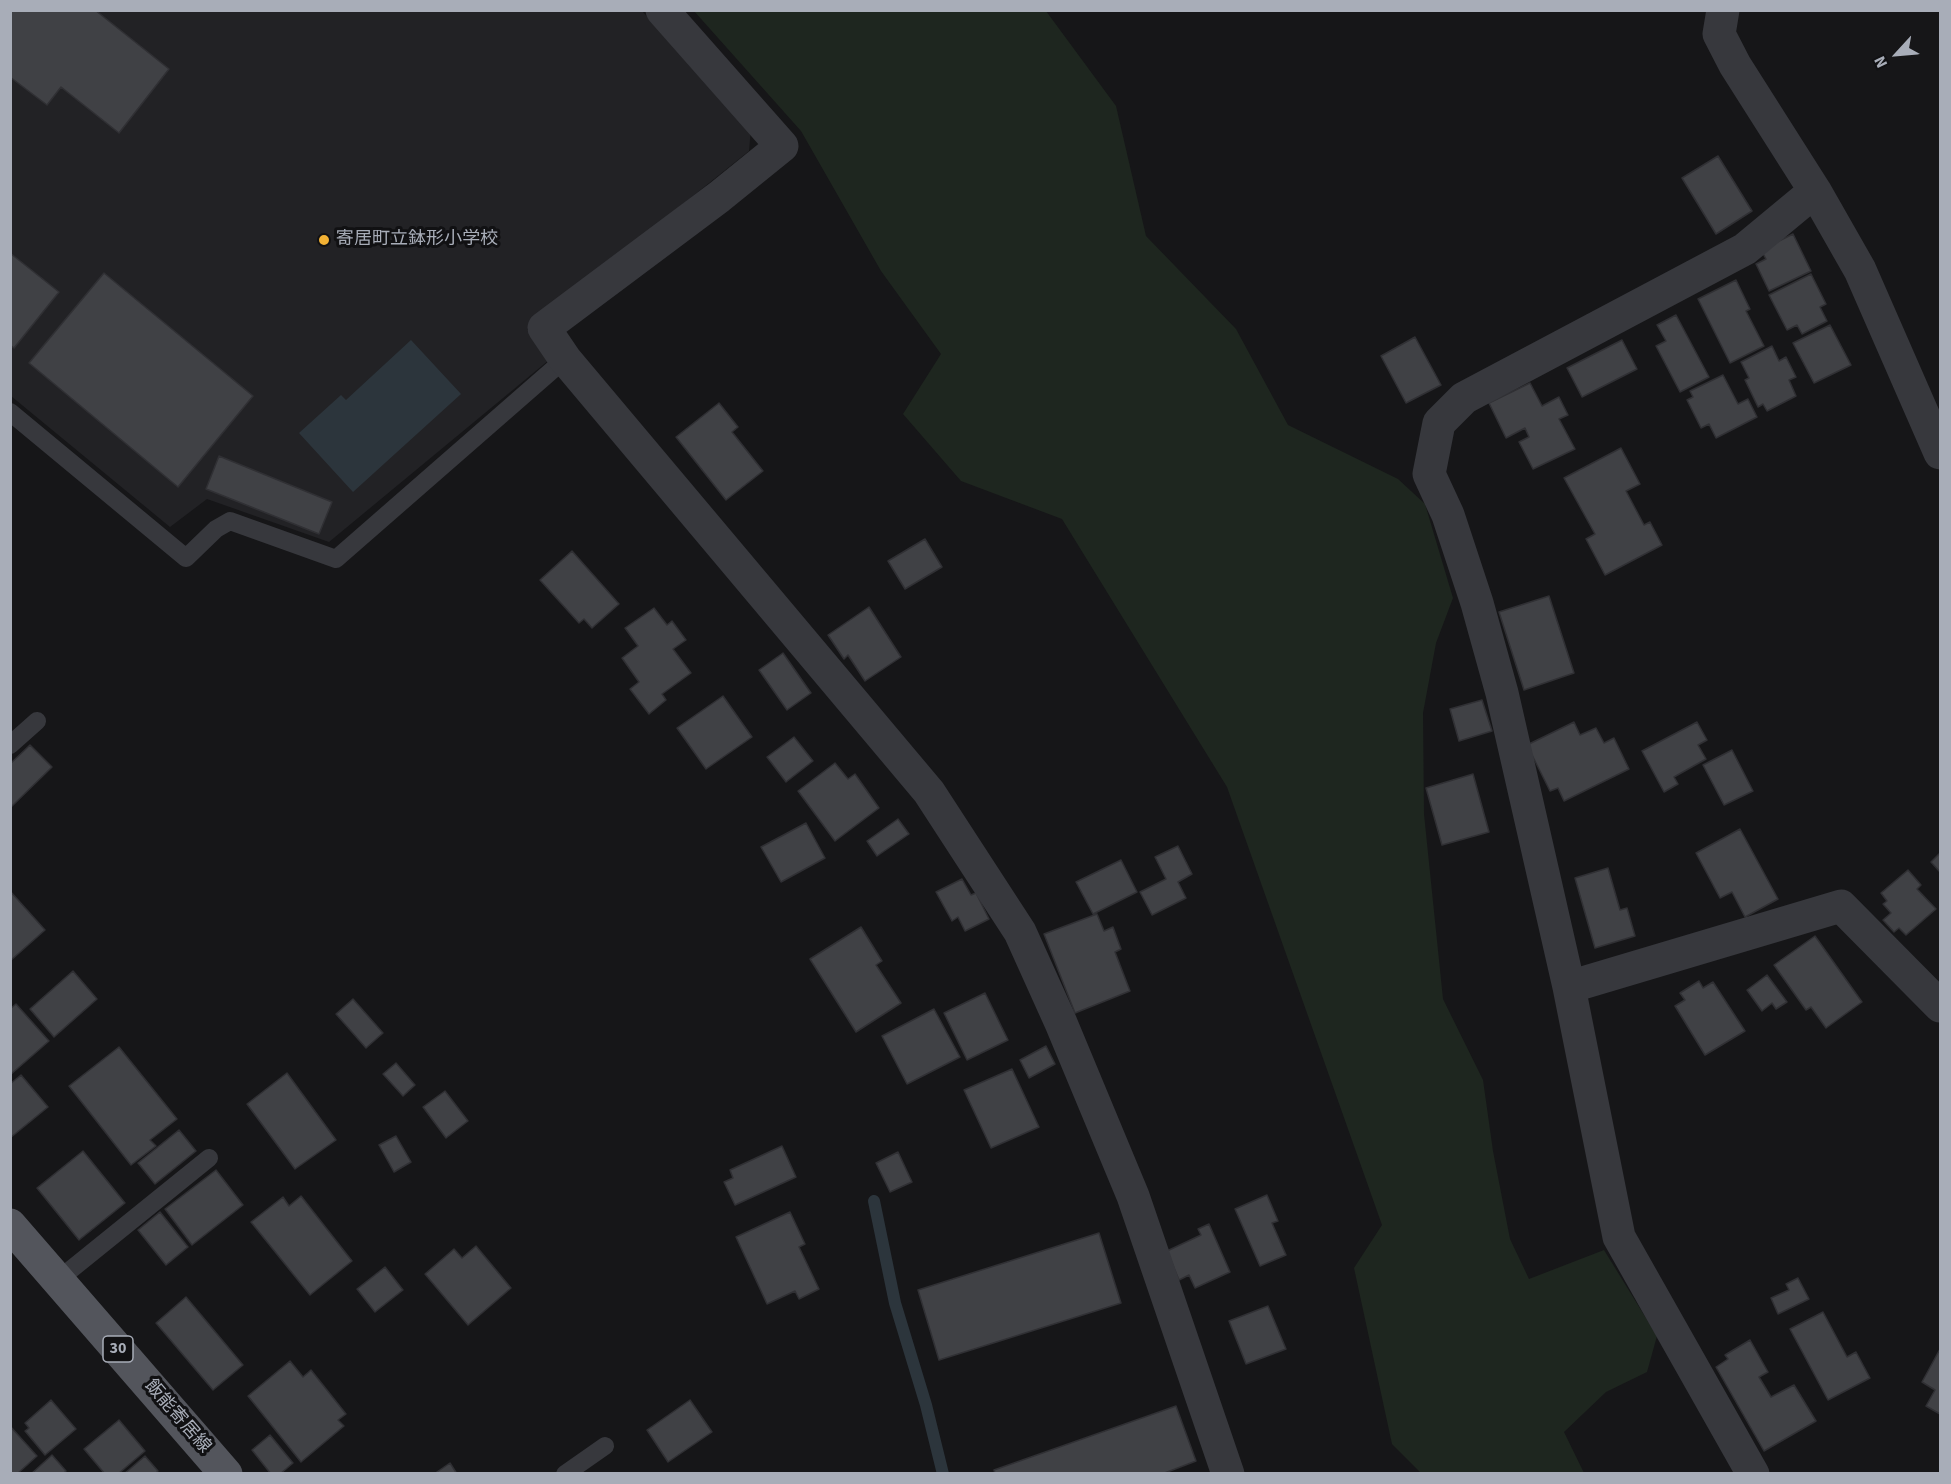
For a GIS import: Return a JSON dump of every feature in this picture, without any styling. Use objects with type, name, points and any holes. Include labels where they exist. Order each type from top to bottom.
[{"type":"main road","name":"飯能寄居線","points":[[10,1225],[226,1473]]},
{"type":"street","points":[[662,10],[782,146],[719,197],[544,328],[565,359],[928,792],[1020,932],[1061,1023],[1133,1196],[1228,1473]]},
{"type":"street","points":[[1723,10],[1719,34],[1735,65],[1815,191],[1860,270],[1941,453]]},
{"type":"street","points":[[1753,1473],[1619,1237],[1569,987],[1502,693],[1477,603],[1448,515],[1429,474],[1439,423],[1464,398],[1745,249],[1815,191]]},
{"type":"street","points":[[1569,987],[1841,906],[1941,1006]]},
{"type":"lane","points":[[10,412],[186,558],[216,529],[230,521],[336,559],[565,359]]},
{"type":"lane","points":[[10,745],[37,721]]},
{"type":"lane","points":[[58,1280],[209,1158]]},
{"type":"lane","points":[[565,1473],[605,1446]]},
{"type":"shaded area","name":"寄居町立鉢形小学校","points":[[10,11],[642,11],[751,128],[749,151],[527,329],[549,360],[329,542],[207,499],[170,527],[11,396]]},
{"type":"shaded area","points":[[694,11],[1046,11],[1116,106],[1146,236],[1236,329],[1288,425],[1398,479],[1425,504],[1453,598],[1436,643],[1423,713],[1424,814],[1443,999],[1483,1080],[1493,1151],[1510,1239],[1529,1279],[1604,1250],[1657,1336],[1647,1372],[1606,1392],[1564,1432],[1584,1473],[1421,1473],[1392,1444],[1354,1268],[1382,1225],[1227,787],[1062,519],[961,481],[903,414],[941,354],[881,271],[801,131]]},
{"type":"shaded area","points":[[411,340],[461,394],[353,492],[299,433],[341,395],[346,400]]},
{"type":"building","points":[[10,10],[95,10],[169,69],[119,133],[61,87],[47,105],[10,77]]},
{"type":"building","points":[[1718,156],[1752,211],[1716,234],[1682,178]]},
{"type":"building","points":[[1793,234],[1811,271],[1769,291],[1756,264],[1766,259],[1761,250]]},
{"type":"building","points":[[10,253],[59,292],[14,348],[10,345]]},
{"type":"building","points":[[104,273],[253,396],[178,487],[29,363]]},
{"type":"building","points":[[1811,274],[1826,304],[1820,307],[1827,321],[1802,334],[1797,325],[1787,330],[1769,295]]},
{"type":"building","points":[[1736,280],[1750,309],[1746,311],[1764,346],[1730,363],[1698,299]]},
{"type":"building","points":[[1676,315],[1709,377],[1680,392],[1656,346],[1666,341],[1657,325]]},
{"type":"building","points":[[1830,325],[1851,365],[1814,383],[1793,343]]},
{"type":"building","points":[[1415,337],[1441,385],[1406,403],[1381,356]]},
{"type":"building","points":[[1622,340],[1637,369],[1582,397],[1567,368]]},
{"type":"building","points":[[1772,346],[1779,361],[1786,357],[1796,377],[1789,380],[1796,396],[1767,411],[1763,404],[1758,407],[1745,380],[1749,378],[1741,362]]},
{"type":"building","points":[[1723,375],[1738,404],[1748,399],[1757,417],[1716,438],[1709,424],[1701,428],[1687,400],[1693,397],[1690,391]]},
{"type":"building","points":[[1530,383],[1542,406],[1559,397],[1568,415],[1559,419],[1575,449],[1533,469],[1519,442],[1529,437],[1525,428],[1506,438],[1489,403]]},
{"type":"building","points":[[719,403],[738,427],[732,432],[763,471],[726,500],[676,437]]},
{"type":"building","points":[[1621,448],[1640,484],[1626,491],[1644,525],[1650,522],[1662,545],[1605,575],[1586,539],[1595,534],[1564,478]]},
{"type":"building","points":[[219,456],[332,502],[319,534],[206,489]]},
{"type":"building","points":[[925,539],[942,567],[905,589],[888,561]]},
{"type":"building","points":[[572,551],[619,604],[592,628],[584,619],[579,623],[540,580]]},
{"type":"building","points":[[1549,596],[1574,673],[1524,690],[1499,612]]},
{"type":"building","points":[[869,607],[901,657],[865,681],[848,655],[844,659],[828,635]]},
{"type":"building","points":[[654,608],[667,625],[672,621],[686,640],[673,649],[691,673],[662,694],[666,700],[649,714],[630,689],[639,682],[622,658],[638,646],[625,628]]},
{"type":"building","points":[[783,653],[811,693],[787,710],[759,670]]},
{"type":"building","points":[[723,696],[752,737],[706,769],[677,728]]},
{"type":"building","points":[[1482,700],[1492,731],[1459,741],[1450,709]]},
{"type":"building","points":[[1574,722],[1580,735],[1596,728],[1604,743],[1614,738],[1629,769],[1564,801],[1558,788],[1550,791],[1527,745]]},
{"type":"building","points":[[1697,722],[1707,740],[1698,745],[1706,759],[1674,777],[1678,784],[1664,792],[1642,751]]},
{"type":"building","points":[[794,737],[813,761],[786,782],[767,757]]},
{"type":"building","points":[[30,745],[52,767],[11,807],[10,764]]},
{"type":"building","points":[[1732,750],[1753,791],[1724,805],[1703,765]]},
{"type":"building","points":[[835,763],[848,779],[855,774],[879,808],[835,841],[798,791]]},
{"type":"building","points":[[1473,774],[1489,832],[1442,845],[1426,788]]},
{"type":"building","points":[[898,819],[909,834],[877,856],[867,841]]},
{"type":"building","points":[[806,823],[825,858],[781,882],[761,847]]},
{"type":"building","points":[[1740,829],[1778,899],[1745,917],[1732,892],[1720,898],[1696,853]]},
{"type":"building","points":[[1178,846],[1192,874],[1178,882],[1186,898],[1152,915],[1140,892],[1166,879],[1155,857]]},
{"type":"building","points":[[1940,853],[1940,872],[1931,862]]},
{"type":"building","points":[[1121,860],[1137,892],[1093,914],[1076,882]]},
{"type":"building","points":[[1608,868],[1620,910],[1627,908],[1635,936],[1595,948],[1575,878]]},
{"type":"building","points":[[1908,870],[1921,885],[1917,889],[1936,909],[1906,935],[1899,928],[1894,932],[1883,920],[1891,913],[1883,904],[1887,901],[1881,893]]},
{"type":"building","points":[[962,879],[971,895],[976,893],[989,919],[965,931],[958,917],[952,921],[936,892]]},
{"type":"building","points":[[10,891],[45,930],[10,961]]},
{"type":"building","points":[[1097,914],[1104,931],[1113,927],[1121,949],[1115,952],[1130,991],[1075,1013],[1044,934]]},
{"type":"building","points":[[861,927],[882,961],[876,965],[901,1003],[856,1032],[810,959]]},
{"type":"building","points":[[1815,936],[1862,1002],[1826,1028],[1811,1007],[1806,1010],[1774,965]]},
{"type":"building","points":[[73,971],[97,999],[54,1037],[30,1009]]},
{"type":"building","points":[[1767,975],[1787,1002],[1776,1009],[1772,1003],[1762,1011],[1747,990]]},
{"type":"building","points":[[1699,981],[1703,988],[1713,982],[1745,1031],[1705,1055],[1675,1006],[1685,1000],[1680,993]]},
{"type":"building","points":[[985,993],[1008,1040],[967,1060],[944,1013]]},
{"type":"building","points":[[353,999],[383,1033],[366,1048],[336,1014]]},
{"type":"building","points":[[16,1004],[49,1041],[10,1075],[10,1009]]},
{"type":"building","points":[[934,1009],[960,1057],[907,1084],[882,1036]]},
{"type":"building","points":[[1046,1046],[1055,1064],[1029,1078],[1020,1060]]},
{"type":"building","points":[[119,1047],[177,1119],[150,1140],[156,1146],[131,1165],[69,1086]]},
{"type":"building","points":[[396,1063],[415,1085],[403,1096],[383,1074]]},
{"type":"building","points":[[1012,1069],[1039,1127],[991,1148],[964,1090]]},
{"type":"building","points":[[287,1073],[336,1140],[295,1169],[247,1104]]},
{"type":"building","points":[[21,1075],[48,1107],[10,1138],[10,1084]]},
{"type":"building","points":[[445,1091],[468,1121],[446,1138],[423,1107]]},
{"type":"building","points":[[179,1130],[196,1151],[155,1184],[138,1163]]},
{"type":"building","points":[[396,1136],[411,1162],[394,1172],[379,1145]]},
{"type":"building","points":[[782,1146],[796,1177],[735,1205],[724,1182],[733,1178],[730,1170]]},
{"type":"building","points":[[83,1151],[125,1203],[79,1240],[37,1188]]},
{"type":"building","points":[[898,1152],[912,1182],[890,1192],[876,1163]]},
{"type":"building","points":[[216,1170],[243,1205],[192,1245],[165,1209]]},
{"type":"building","points":[[1267,1195],[1278,1221],[1272,1223],[1286,1255],[1260,1266],[1235,1209]]},
{"type":"building","points":[[301,1196],[352,1261],[310,1295],[251,1222],[283,1197],[289,1206]]},
{"type":"building","points":[[160,1212],[188,1247],[166,1265],[138,1230]]},
{"type":"building","points":[[790,1212],[805,1244],[799,1247],[819,1289],[799,1299],[795,1291],[767,1304],[736,1237]]},
{"type":"building","points":[[1209,1224],[1230,1272],[1195,1288],[1189,1275],[1179,1280],[1167,1251],[1201,1235],[1198,1229]]},
{"type":"building","points":[[1099,1233],[1121,1303],[939,1360],[918,1290]]},
{"type":"building","points":[[476,1246],[511,1288],[468,1325],[425,1274],[454,1249],[462,1258]]},
{"type":"building","points":[[385,1267],[403,1290],[375,1312],[357,1289]]},
{"type":"building","points":[[1798,1278],[1809,1299],[1778,1314],[1771,1298],[1789,1290],[1786,1284]]},
{"type":"building","points":[[186,1297],[243,1365],[213,1390],[156,1323]]},
{"type":"building","points":[[1268,1306],[1286,1349],[1246,1364],[1229,1321]]},
{"type":"building","points":[[1823,1312],[1847,1357],[1856,1352],[1870,1378],[1828,1400],[1790,1329]]},
{"type":"building","points":[[1750,1340],[1768,1372],[1759,1377],[1771,1397],[1794,1385],[1816,1421],[1764,1451],[1716,1367],[1728,1359],[1725,1355]]},
{"type":"building","points":[[1940,1349],[1940,1414],[1926,1406],[1935,1390],[1922,1382]]},
{"type":"building","points":[[290,1361],[303,1377],[311,1370],[346,1414],[338,1420],[344,1426],[301,1462],[248,1396]]},
{"type":"building","points":[[51,1400],[76,1429],[45,1455],[25,1431],[29,1428],[25,1423]]},
{"type":"building","points":[[690,1400],[712,1432],[668,1462],[647,1430]]},
{"type":"building","points":[[1176,1406],[1196,1461],[1162,1474],[995,1474],[994,1470]]},
{"type":"building","points":[[119,1420],[145,1451],[118,1474],[105,1474],[84,1449]]},
{"type":"building","points":[[10,1426],[37,1456],[17,1474],[10,1474]]},
{"type":"building","points":[[270,1435],[293,1463],[280,1474],[271,1474],[252,1450]]},
{"type":"building","points":[[52,1455],[66,1471],[63,1474],[31,1474]]},
{"type":"building","points":[[145,1456],[158,1471],[155,1474],[124,1474]]},
{"type":"building","points":[[450,1463],[457,1474],[434,1474]]},
{"type":"waterway","points":[[874,1201],[895,1303],[926,1405],[943,1474]]},
{"type":"place","name":"寄居町立鉢形小学校","points":[[324,240]]}]
